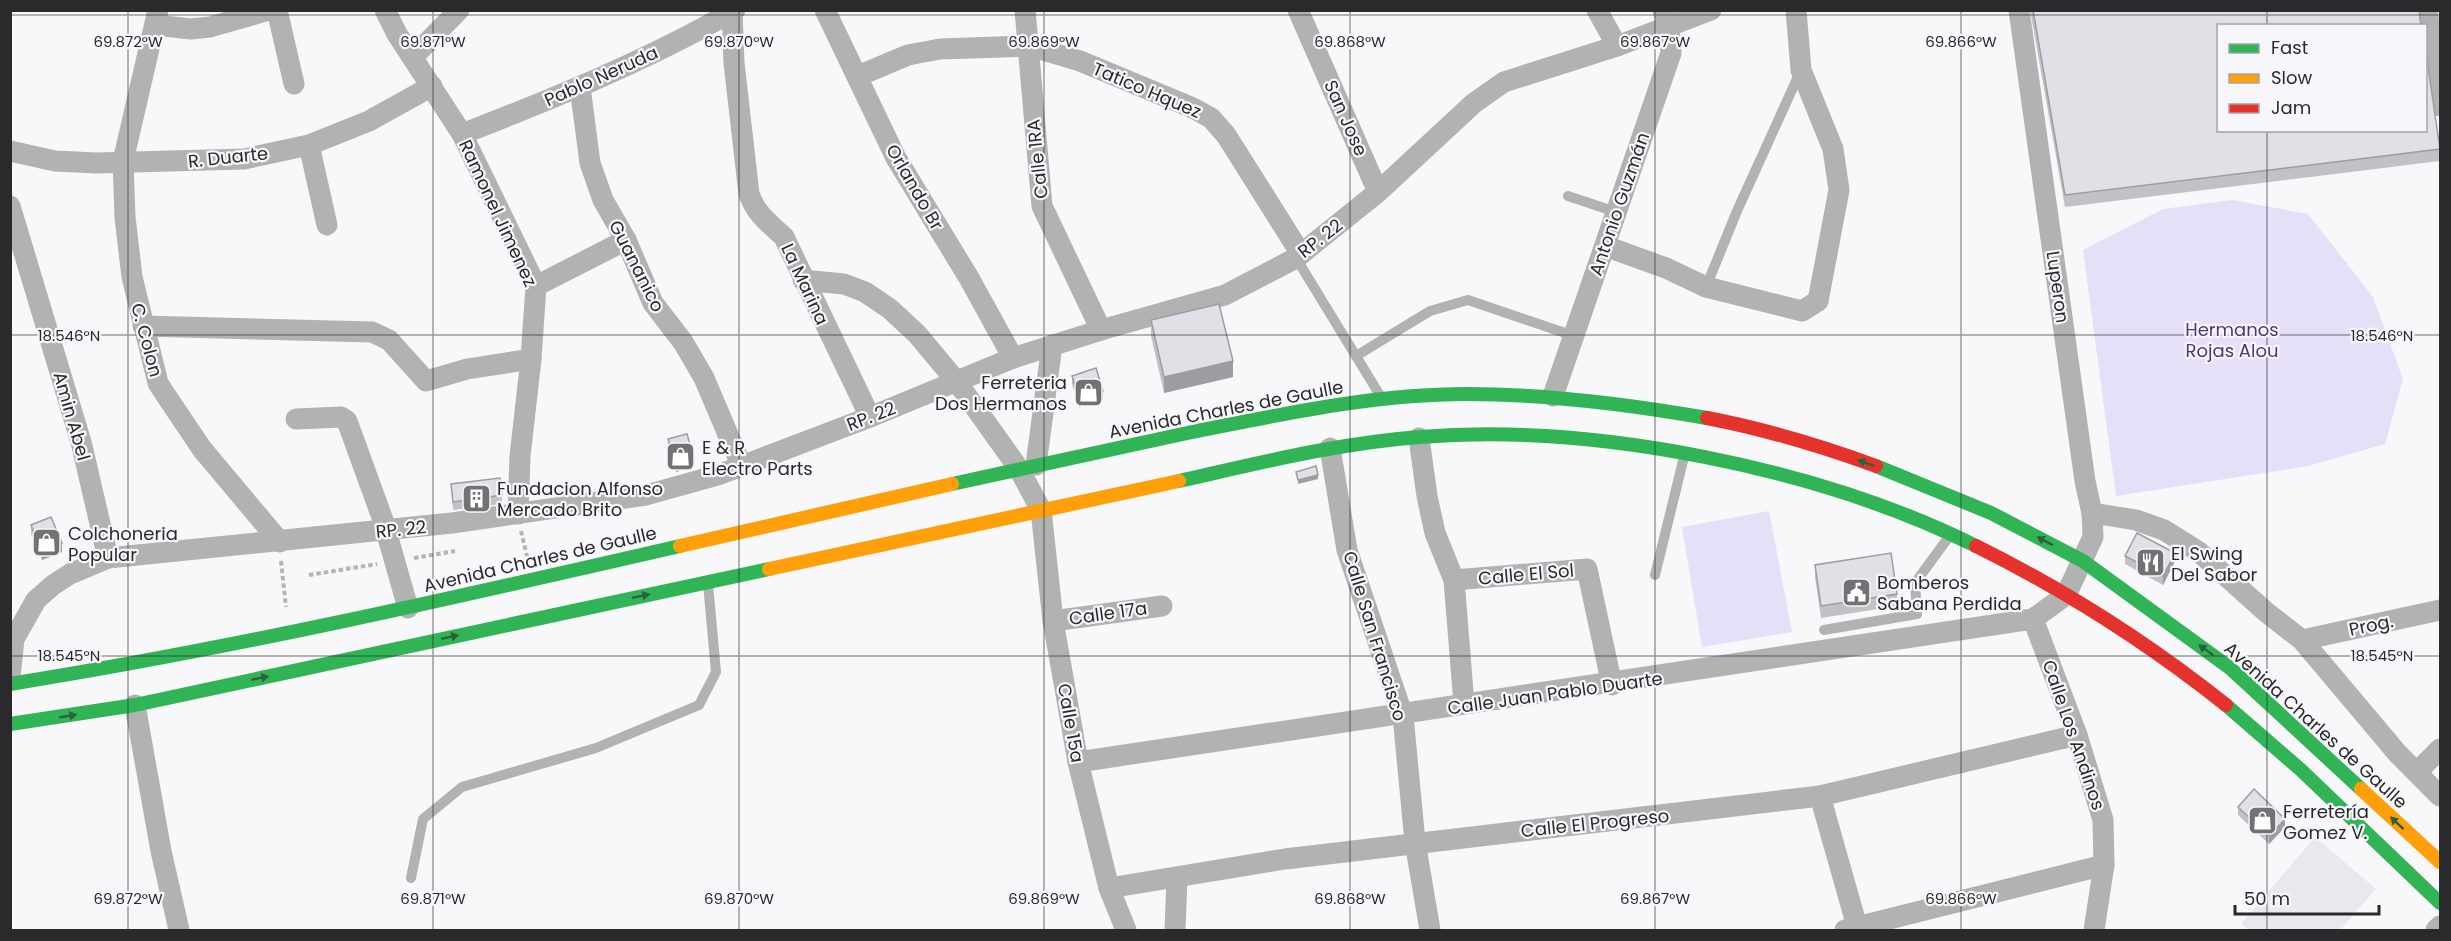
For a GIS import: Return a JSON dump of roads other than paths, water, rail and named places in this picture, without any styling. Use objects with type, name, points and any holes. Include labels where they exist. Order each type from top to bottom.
[{"type":"main road","name":"Avenida Charles de Gaulle","points":[[10,684],[117,667],[408,608],[1027,467],[1299,410],[1383,400],[1465,394],[1553,396],[1651,408],[1745,425],[1834,451],[1904,476],[1991,513],[2083,561],[2230,668],[2440,862]]},
{"type":"main road","points":[[12,724],[135,705],[1330,448],[1419,438],[1512,437],[1598,441],[1685,453],[1789,478],[1888,508],[1981,549],[2066,595],[2151,648],[2214,695],[2348,812],[2440,903]]},
{"type":"street","points":[[156,18],[191,28],[210,27],[269,10]]},
{"type":"street","points":[[277,10],[294,84]]},
{"type":"street","name":"Ramonel Jimenez","points":[[385,10],[462,134],[536,286],[531,359],[520,456],[518,514]]},
{"type":"street","points":[[413,57],[459,10]]},
{"type":"street","name":"Orlando Br","points":[[825,10],[896,158],[969,278],[1014,358]]},
{"type":"street","name":"Calle 1RA","points":[[1025,10],[1042,206],[1101,330]]},
{"type":"street","name":"San Jose","points":[[1298,10],[1378,192]]},
{"type":"street","points":[[1597,10],[1617,46]]},
{"type":"street","name":"RP. 22","points":[[10,677],[12,635],[36,600],[52,585],[70,574],[108,558],[385,531],[518,514],[658,492],[701,481],[870,417],[1014,358],[1101,330],[1225,295],[1299,256],[1378,192],[1462,113],[1488,92],[1516,77],[1617,46],[1666,19],[1711,10]]},
{"type":"street","points":[[1605,246],[1666,268],[1706,287],[1802,311],[1818,301],[1839,190],[1833,149],[1801,70],[1796,10]]},
{"type":"street","name":"Luperon","points":[[2019,10],[2085,481],[2092,513],[2093,537],[2066,595]]},
{"type":"street","points":[[2427,10],[2440,94]]},
{"type":"street","name":"Pablo Neruda","points":[[462,134],[580,87],[707,28],[733,11]]},
{"type":"street","name":"La Marina","points":[[733,11],[734,63],[749,194],[754,208],[784,237],[870,417]]},
{"type":"street","name":"C. Colon","points":[[156,18],[123,162],[126,236],[132,278],[143,326],[158,384],[162,391],[202,449],[280,542]]},
{"type":"street","name":"Antonio Guzmán","points":[[1553,396],[1671,52],[1666,19]]},
{"type":"street","name":"Tatico Hquez","points":[[858,76],[908,55],[940,49],[1029,46],[1080,61],[1193,108],[1211,118],[1232,144],[1299,256]]},
{"type":"street","name":"R. Duarte","points":[[10,151],[61,162],[240,159],[309,145],[369,121],[432,86]]},
{"type":"street","name":"Guananico","points":[[580,87],[587,145],[597,186],[626,240],[653,303],[684,342],[704,378],[741,465]]},
{"type":"street","points":[[309,145],[327,225]]},
{"type":"street","name":"Amin Abel","points":[[10,206],[17,259],[81,442],[108,558]]},
{"type":"street","points":[[536,286],[626,240]]},
{"type":"street","points":[[803,280],[844,285],[865,292],[890,309],[917,334],[1027,467],[1041,510]]},
{"type":"street","points":[[143,326],[372,332],[389,340],[426,381],[466,369],[531,359]]},
{"type":"street","points":[[1027,467],[1052,345]]},
{"type":"street","points":[[296,419],[346,419],[383,520],[408,608]]},
{"type":"street","points":[[1419,438],[1435,533],[1454,580],[1464,705]]},
{"type":"street","name":"Calle San Francisco","points":[[1330,448],[1347,550],[1403,716],[1415,842],[1430,930]]},
{"type":"street","name":"Calle 15a","points":[[1041,510],[1053,621],[1078,762],[1108,888],[1126,930]]},
{"type":"street","points":[[2092,513],[2136,520],[2164,530],[2199,552],[2266,612],[2302,640],[2398,754],[2440,796]]},
{"type":"street","name":"Calle El Sol","points":[[1454,580],[1587,569],[1612,685]]},
{"type":"street","points":[[2032,619],[2066,595]]},
{"type":"street","name":"Calle 17a","points":[[1053,621],[1162,606]]},
{"type":"street","name":"Prog.","points":[[2302,640],[2440,610]]},
{"type":"street","name":"Calle Juan Pablo Duarte","points":[[1078,762],[1612,685],[2032,619]]},
{"type":"street","name":"Calle Los Andinos","points":[[2032,619],[2077,735],[2103,820],[2104,865],[2094,930]]},
{"type":"street","points":[[10,691],[12,724]]},
{"type":"street","points":[[135,705],[161,851],[179,930]]},
{"type":"street","name":"Calle El Progreso","points":[[1108,888],[1285,859],[1415,842],[1820,796],[2077,735]]},
{"type":"street","points":[[2417,772],[2440,749]]},
{"type":"street","points":[[1820,796],[1854,930],[2104,865]]},
{"type":"street","points":[[1175,930],[1177,878]]},
{"type":"street","points":[[2436,930],[2440,926]]},
{"type":"lane","points":[[1706,287],[1737,211],[1801,70]]},
{"type":"lane","points":[[1568,196],[1616,212]]},
{"type":"lane","points":[[1299,256],[1383,400]]},
{"type":"lane","points":[[1356,356],[1430,311],[1468,300],[1574,336]]},
{"type":"lane","points":[[1655,575],[1685,453]]},
{"type":"lane","points":[[1824,630],[1917,614],[1915,583],[1950,535]]},
{"type":"lane","points":[[411,878],[423,819],[462,787],[596,748],[699,705],[716,672],[708,581]]},
{"type":"place","name":"Ferreteria Dos Hermanos","points":[[1088,392]]},
{"type":"place","name":"E & R Electro Parts","points":[[681,457]]},
{"type":"place","name":"Fundacion Alfonso Mercado Brito","points":[[476,498]]},
{"type":"place","name":"Colchoneria Popular","points":[[47,543]]},
{"type":"place","name":"El Swing Del Sabor","points":[[2150,563]]},
{"type":"place","name":"Bomberos Sabana Perdida","points":[[1856,592]]},
{"type":"place","name":"Ferretería Gomez V.","points":[[2262,821]]},
{"type":"park label","name":"Hermanos Rojas Alou","points":[[2232,339]]}]
